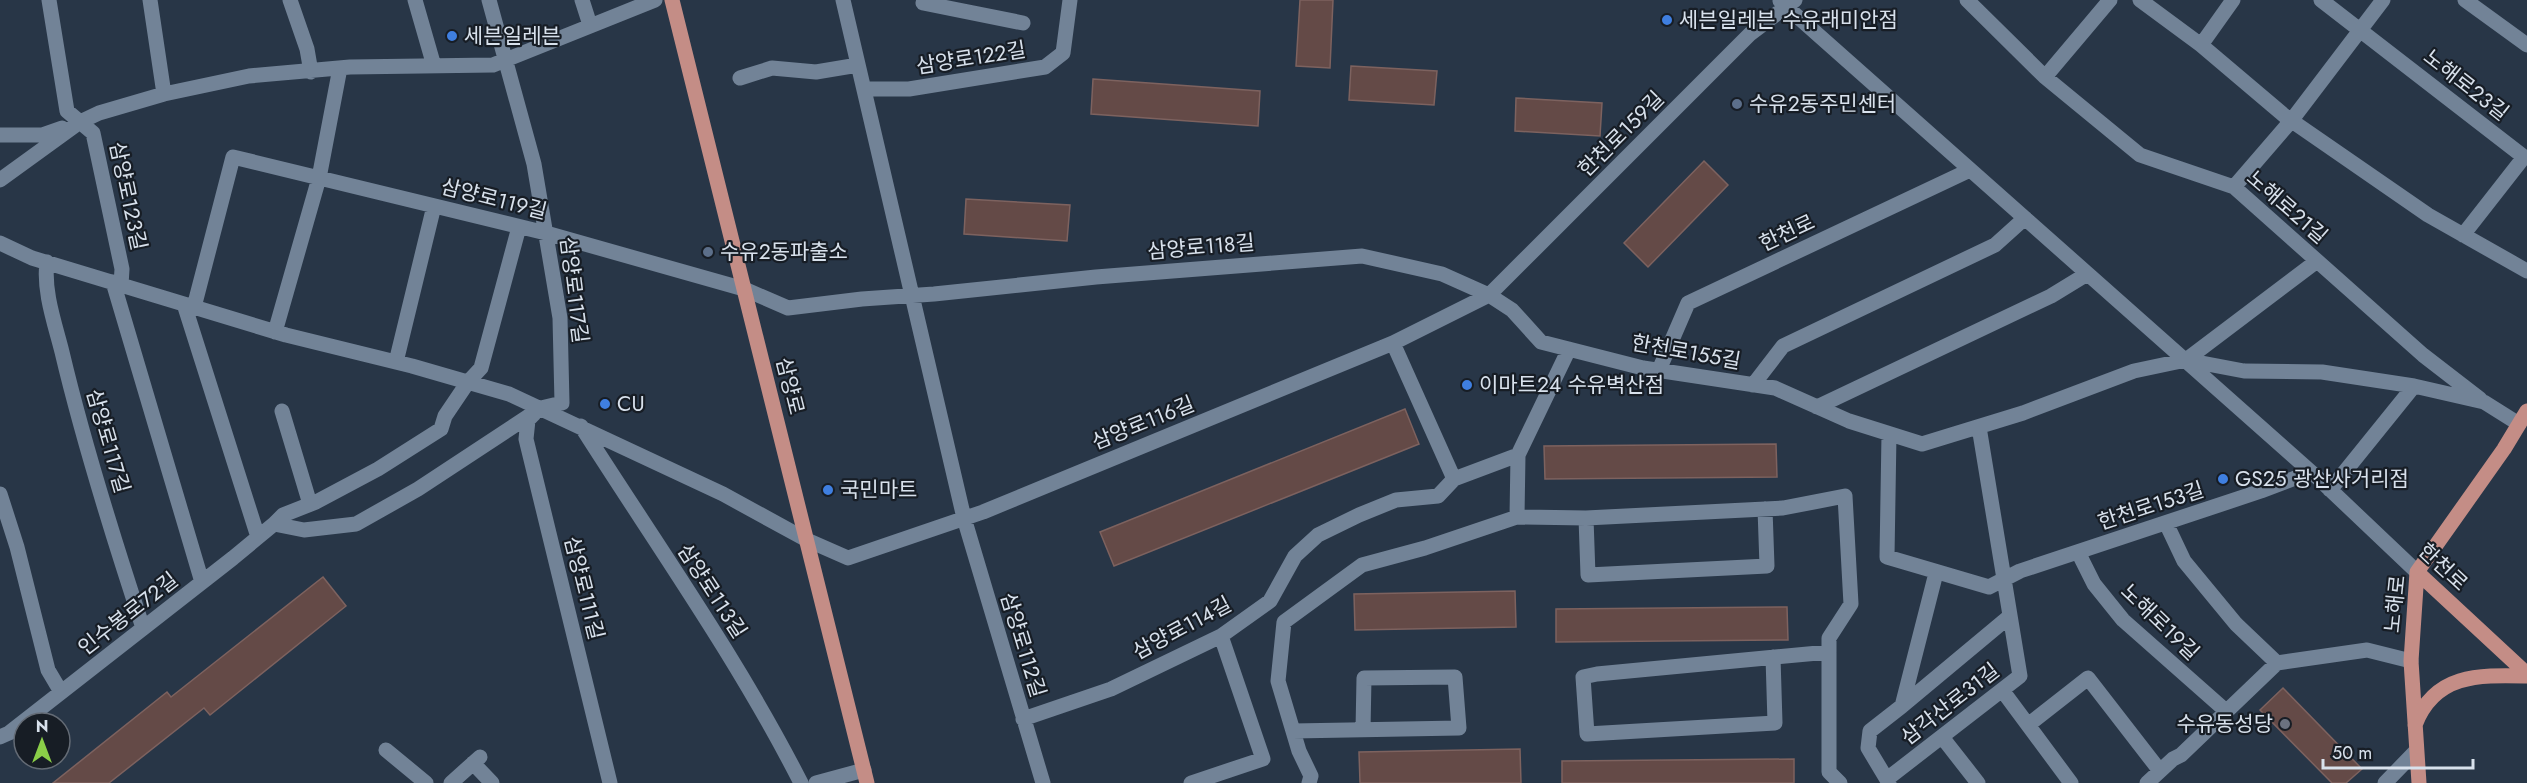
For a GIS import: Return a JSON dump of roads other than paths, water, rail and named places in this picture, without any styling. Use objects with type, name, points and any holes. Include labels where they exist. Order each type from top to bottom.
[{"type":"main road","name":"삼양로","points":[[672,0],[865,776]]},
{"type":"main road","name":"노해로","points":[[2418,783],[2411,661],[2417,572],[2504,449],[2523,417]]},
{"type":"main road","name":"한천로","points":[[2417,572],[2526,672]]},
{"type":"main road","points":[[2414,728],[2421,709],[2440,690],[2459,681],[2479,676],[2526,672]]},
{"type":"street","name":"삼양로123길","points":[[49,0],[68,111],[93,133],[122,269],[117,284]]},
{"type":"street","points":[[150,0],[164,94]]},
{"type":"street","points":[[290,0],[307,49],[311,72]]},
{"type":"street","points":[[415,0],[434,66]]},
{"type":"street","points":[[489,0],[506,58]]},
{"type":"street","points":[[582,0],[590,25]]},
{"type":"street","name":"삼양로123길","points":[[0,135],[42,135],[99,113],[164,94],[249,76],[340,68],[493,65],[655,0]]},
{"type":"street","points":[[843,0],[964,518]]},
{"type":"street","points":[[924,0],[923,3],[1023,23]]},
{"type":"street","name":"삼양로122길","points":[[864,89],[909,89],[1045,67],[1063,53],[1070,0]]},
{"type":"street","name":"노해로21길","points":[[1967,0],[2045,77],[2140,155],[2234,187],[2423,355],[2484,402]]},
{"type":"street","points":[[2045,77],[2110,0]]},
{"type":"street","points":[[2140,0],[2201,45],[2291,121],[2428,215],[2527,271]]},
{"type":"street","points":[[2201,45],[2233,0]]},
{"type":"street","points":[[2320,0],[2360,30]]},
{"type":"street","points":[[2234,187],[2291,121],[2383,0]]},
{"type":"street","points":[[2466,0],[2527,45]]},
{"type":"street","name":"한천로","points":[[1787,2],[1970,170],[2311,472],[2417,572]]},
{"type":"street","name":"한천로159길","points":[[1489,295],[1750,34],[1787,2]]},
{"type":"street","name":"노해로23길","points":[[2360,30],[2524,157],[2463,235]]},
{"type":"street","name":"삼양로117길","points":[[506,58],[534,164],[560,318],[562,403],[541,408]]},
{"type":"street","points":[[740,78],[772,68],[816,72],[858,65]]},
{"type":"street","points":[[275,332],[319,178],[340,68]]},
{"type":"street","name":"삼양로123길","points":[[0,180],[80,122]]},
{"type":"street","name":"삼양로119길","points":[[189,306],[233,157],[546,233],[744,289]]},
{"type":"street","name":"한천로","points":[[1659,370],[1688,303],[1970,170]]},
{"type":"street","points":[[396,362],[434,206]]},
{"type":"street","points":[[1753,385],[1783,346],[1995,245],[2025,218]]},
{"type":"street","points":[[468,382],[481,368],[519,227]]},
{"type":"street","points":[[0,243],[47,262],[275,332],[396,362],[509,394],[723,494],[807,540]]},
{"type":"street","name":"삼양로118길","points":[[744,289],[788,308],[1108,276],[1362,256],[1442,274],[1489,295]]},
{"type":"street","points":[[2186,360],[2317,261]]},
{"type":"street","name":"삼양로117길","points":[[47,262],[46,273],[50,301],[80,428],[143,628]]},
{"type":"street","points":[[1817,407],[2050,296],[2088,273]]},
{"type":"street","points":[[117,284],[202,582]]},
{"type":"street","name":"삼양로116길","points":[[807,540],[848,558],[964,518],[1394,343],[1489,295]]},
{"type":"street","name":"한천로155길","points":[[1489,295],[1512,310],[1540,342],[1659,370],[1775,388],[1849,421],[1922,444],[2023,413],[2134,371],[2186,360]]},
{"type":"street","points":[[189,306],[258,537]]},
{"type":"street","points":[[1394,343],[1454,479]]},
{"type":"street","points":[[1517,517],[1518,455],[1569,349]]},
{"type":"street","name":"노해로","points":[[2186,360],[2244,371],[2322,372],[2414,386],[2484,402],[2523,417]]},
{"type":"street","name":"인수봉로72길","points":[[2,733],[61,693],[283,515],[310,504],[378,469],[441,429],[446,416],[468,382]]},
{"type":"street","points":[[2330,490],[2414,386]]},
{"type":"street","points":[[274,524],[304,531],[356,525],[418,489],[541,408]]},
{"type":"street","name":"삼양로111길","points":[[541,408],[528,420],[526,439],[610,783]]},
{"type":"street","points":[[282,411],[310,504]]},
{"type":"street","name":"삼양로113길","points":[[581,426],[728,655],[776,734],[801,783]]},
{"type":"street","points":[[1889,434],[1887,557],[1989,587],[2004,580],[1979,427]]},
{"type":"street","name":"삼양로114길","points":[[1023,719],[1111,688],[1221,636],[1270,601],[1295,556],[1318,535],[1396,500],[1438,496],[1454,479],[1518,455]]},
{"type":"street","name":"한천로153길","points":[[2004,580],[2020,571],[2311,472]]},
{"type":"street","points":[[0,494],[17,547],[48,670],[61,693]]},
{"type":"street","points":[[1309,783],[1311,776],[1299,751],[1278,681],[1284,622],[1362,565],[1425,548],[1517,517],[1586,518],[1765,508],[1845,496],[1851,604],[1829,638],[1829,771],[1834,781]]},
{"type":"street","points":[[1586,518],[1587,575],[1767,566],[1765,508]]},
{"type":"street","name":"삼양로112길","points":[[964,518],[1043,783]]},
{"type":"street","points":[[2166,522],[2184,561],[2236,624],[2277,663]]},
{"type":"street","name":"노해로19길","points":[[2078,552],[2094,584],[2123,620],[2226,711]]},
{"type":"street","name":"삼각산로31길","points":[[1902,706],[1936,573]]},
{"type":"street","name":"삼각산로31길","points":[[2004,580],[2010,616],[2020,676],[1888,781],[1868,748],[1870,731],[2010,616]]},
{"type":"street","points":[[1191,783],[1263,759],[1221,636]]},
{"type":"street","points":[[2146,783],[2181,755],[2277,663],[2367,650],[2411,661]]},
{"type":"street","points":[[1773,657],[1775,723],[1587,734],[1583,677],[1773,657],[1829,652]]},
{"type":"street","points":[[1293,731],[1363,730],[1460,728],[1455,677],[1364,678],[1363,730]]},
{"type":"street","points":[[2028,725],[2088,678],[2160,771]]},
{"type":"street","points":[[2002,690],[2072,783]]},
{"type":"street","points":[[1942,737],[1978,783]]},
{"type":"street","points":[[386,750],[426,783]]},
{"type":"street","points":[[2385,783],[2415,752]]},
{"type":"street","points":[[451,783],[477,760],[492,783]]},
{"type":"street","points":[[816,783],[865,776]]},
{"type":"place","name":"세븐일레븐 수유래미안점","points":[[1667,20]]},
{"type":"place","name":"세븐일레븐","points":[[452,36]]},
{"type":"place","name":"수유2동주민센터","points":[[1737,104]]},
{"type":"place","name":"수유2동파출소","points":[[708,252]]},
{"type":"place","name":"이마트24 수유벽산점","points":[[1467,385]]},
{"type":"place","name":"CU","points":[[605,404]]},
{"type":"place","name":"GS25 광산사거리점","points":[[2223,479]]},
{"type":"place","name":"국민마트","points":[[828,490]]},
{"type":"place","name":"수유동성당","points":[[2285,724]]}]
